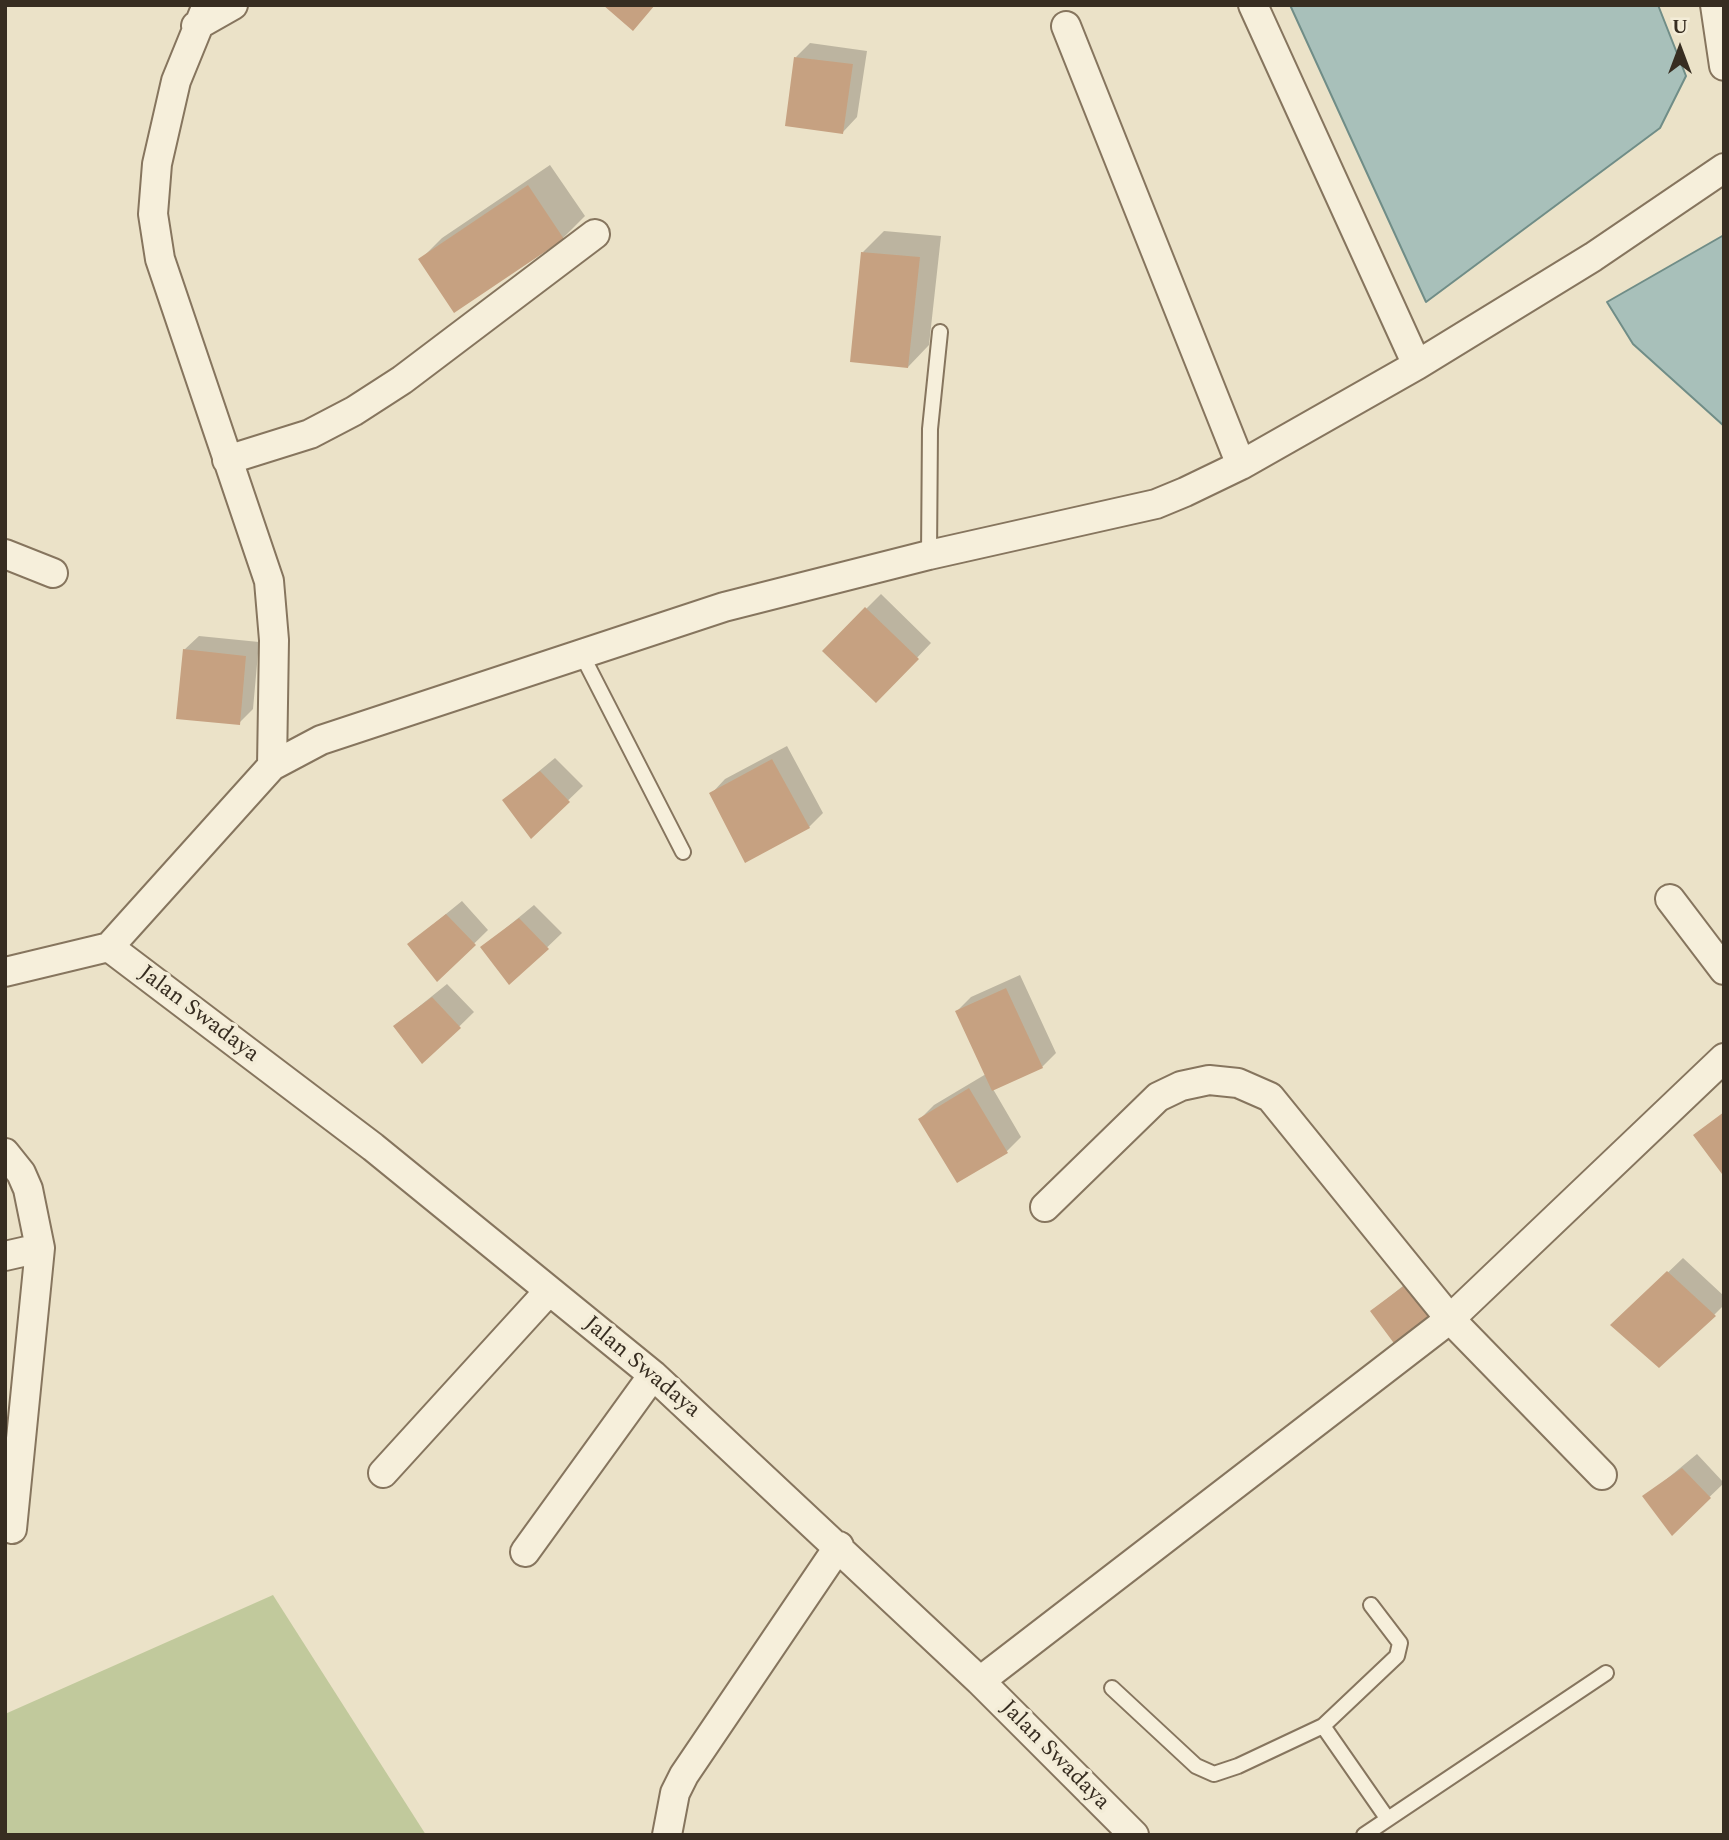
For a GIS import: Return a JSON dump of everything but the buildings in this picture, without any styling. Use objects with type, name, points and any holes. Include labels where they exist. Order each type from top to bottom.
[{"type":"street","points":[[233,5],[201,16],[173,93],[157,164],[153,214],[160,260],[269,581],[274,640],[272,766]]},
{"type":"street","points":[[1254,5],[1417,365]]},
{"type":"street","points":[[1715,5],[1724,65]]},
{"type":"street","points":[[1066,26],[1241,465]]},
{"type":"street","points":[[5,972],[109,947],[272,766],[321,740],[724,607],[929,555],[1156,504],[1241,465],[1417,365],[1556,277],[1593,257],[1724,168]]},
{"type":"street","points":[[227,460],[310,434],[354,411],[402,380],[595,234]]},
{"type":"street","points":[[5,554],[52,573]]},
{"type":"street","points":[[1670,899],[1714,938],[1724,970]]},
{"type":"street","name":"Jalan Swadaya","points":[[109,947],[373,1147],[653,1375],[839,1546],[980,1681],[1127,1832]]},
{"type":"street","points":[[980,1681],[1450,1319],[1724,1058]]},
{"type":"street","points":[[1045,1207],[1158,1097],[1181,1086],[1209,1080],[1238,1083],[1270,1097],[1450,1319],[1602,1475]]},
{"type":"street","points":[[5,1153],[21,1172],[28,1189],[40,1248],[12,1529]]},
{"type":"street","points":[[5,1256],[40,1248]]},
{"type":"street","points":[[383,1473],[548,1292]]},
{"type":"street","points":[[525,1552],[653,1375]]},
{"type":"street","points":[[667,1835],[675,1793],[684,1775],[839,1546]]},
{"type":"lane","points":[[929,555],[930,429],[940,332]]},
{"type":"lane","points":[[581,653],[682,852]]},
{"type":"lane","points":[[1112,1688],[1196,1766],[1214,1774],[1238,1766],[1323,1726],[1397,1656],[1400,1643],[1371,1605]]},
{"type":"lane","points":[[1364,1835],[1606,1673]]},
{"type":"lane","points":[[1323,1726],[1387,1818]]},
{"type":"green space","points":[[273,1595],[426,1835],[5,1835],[5,1714]]},
{"type":"water","points":[[1290,5],[1658,5],[1686,76],[1660,128],[1426,302]]},
{"type":"water","points":[[1724,235],[1724,426],[1633,344],[1607,302]]}]
